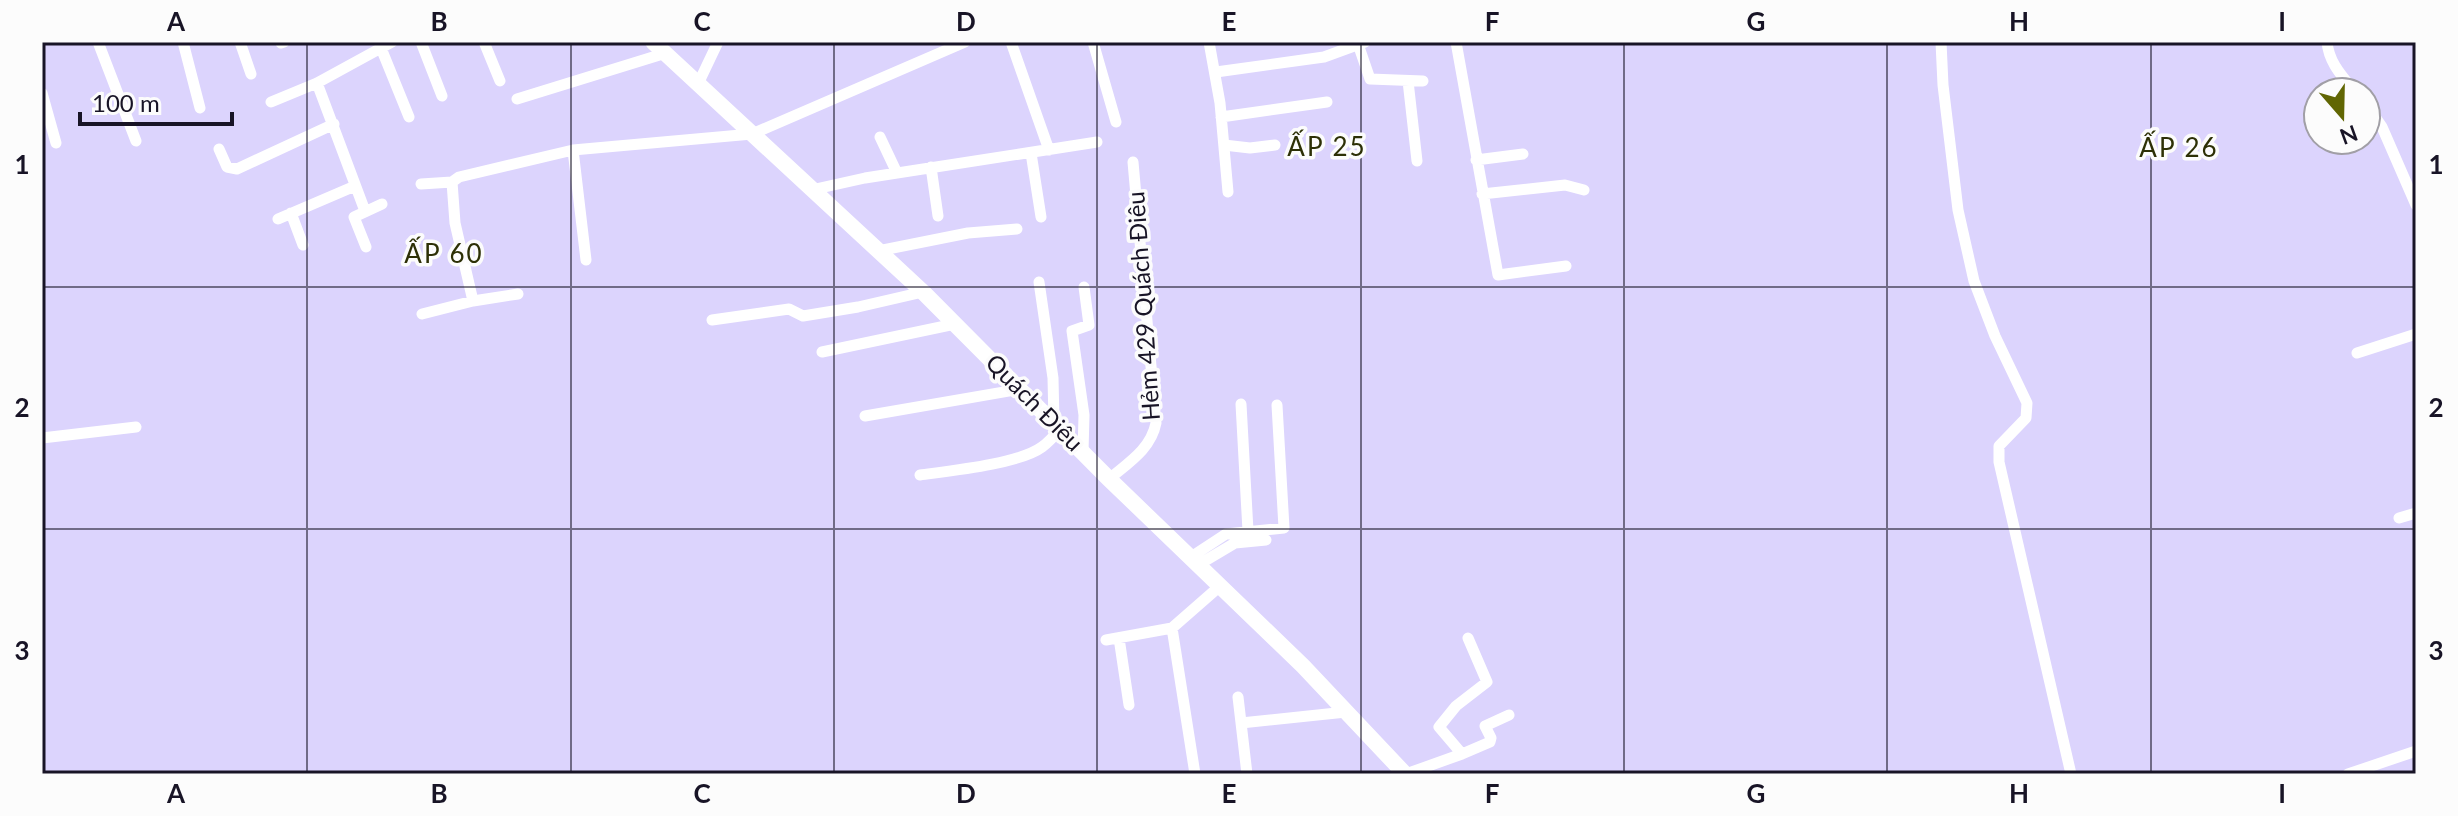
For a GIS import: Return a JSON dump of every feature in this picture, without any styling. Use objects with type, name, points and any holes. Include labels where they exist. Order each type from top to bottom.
[{"type":"main road","name":"Quách Điêu","points":[[660,48],[923,292],[1109,479],[1303,666],[1406,774]]},
{"type":"street","points":[[98,42],[136,141]]},
{"type":"street","points":[[183,42],[200,108]]},
{"type":"street","points":[[240,42],[251,74]]},
{"type":"street","points":[[421,42],[442,96]]},
{"type":"street","points":[[484,42],[500,81]]},
{"type":"street","points":[[698,84],[718,42]]},
{"type":"street","points":[[421,184],[452,182],[459,177],[573,150],[752,134],[965,42]]},
{"type":"street","points":[[1011,42],[1049,150]]},
{"type":"street","points":[[1093,42],[1116,122]]},
{"type":"street","points":[[1209,42],[1216,72],[1228,192]]},
{"type":"street","points":[[1456,42],[1498,275],[1566,266]]},
{"type":"street","points":[[1941,42],[1958,210],[1974,281],[1995,336],[2027,403],[2026,418],[1999,446],[1999,462],[2071,774]]},
{"type":"street","points":[[2327,42],[2329,56],[2342,76]]},
{"type":"street","points":[[1216,72],[1324,57],[1361,43],[1370,79],[1423,81]]},
{"type":"street","points":[[271,102],[317,83],[387,45],[409,117]]},
{"type":"street","points":[[517,99],[660,48]]},
{"type":"street","points":[[1408,81],[1417,161]]},
{"type":"street","points":[[317,83],[365,211]]},
{"type":"street","points":[[42,93],[56,143]]},
{"type":"street","points":[[1221,117],[1327,102]]},
{"type":"street","points":[[219,149],[227,167],[237,169],[334,124]]},
{"type":"street","points":[[2382,127],[2416,205]]},
{"type":"street","points":[[880,137],[897,173]]},
{"type":"street","points":[[811,190],[931,167],[1097,142]]},
{"type":"street","points":[[1224,145],[1250,148],[1275,145]]},
{"type":"street","points":[[573,150],[586,260]]},
{"type":"street","points":[[1031,153],[1041,217]]},
{"type":"street","points":[[1476,160],[1523,154]]},
{"type":"street","name":"Hẻm 429 Quách Điêu","points":[[1109,479],[1154,436],[1156,423],[1133,162]]},
{"type":"street","points":[[931,167],[938,216]]},
{"type":"street","points":[[452,182],[455,223],[473,301]]},
{"type":"street","points":[[1482,194],[1565,185],[1584,190]]},
{"type":"street","points":[[278,219],[355,186]]},
{"type":"street","points":[[366,247],[354,220],[356,215],[382,204]]},
{"type":"street","points":[[291,213],[303,245]]},
{"type":"street","points":[[878,251],[968,233],[1017,229]]},
{"type":"street","points":[[920,475],[975,468],[1029,453],[1041,448],[1057,426],[1039,282]]},
{"type":"street","points":[[1083,452],[1084,415],[1072,331],[1089,325],[1084,287]]},
{"type":"street","points":[[712,320],[789,309],[803,316],[923,292]]},
{"type":"street","points":[[422,314],[518,294]]},
{"type":"street","points":[[822,352],[955,324]]},
{"type":"street","points":[[2357,353],[2416,334]]},
{"type":"street","points":[[865,416],[1021,389]]},
{"type":"street","points":[[1241,404],[1248,531]]},
{"type":"street","points":[[1194,561],[1226,534],[1284,528],[1277,405]]},
{"type":"street","points":[[42,438],[136,427]]},
{"type":"street","points":[[2399,518],[2416,513]]},
{"type":"street","points":[[1194,561],[1235,543],[1266,540]]},
{"type":"street","points":[[1106,640],[1172,628],[1220,586]]},
{"type":"street","points":[[1172,628],[1195,774]]},
{"type":"street","points":[[1119,638],[1129,705]]},
{"type":"street","points":[[1462,754],[1439,727],[1456,706],[1487,682],[1468,638]]},
{"type":"street","points":[[1238,697],[1247,774]]},
{"type":"street","points":[[1241,723],[1346,712]]},
{"type":"street","points":[[1406,774],[1490,742],[1485,726],[1509,715]]},
{"type":"street","points":[[2348,774],[2416,751]]},
{"type":"district","name":"ẤP 25","points":[[1327,147]]},
{"type":"district","name":"ẤP 26","points":[[2179,148]]},
{"type":"district","name":"ẤP 60","points":[[444,254]]}]
